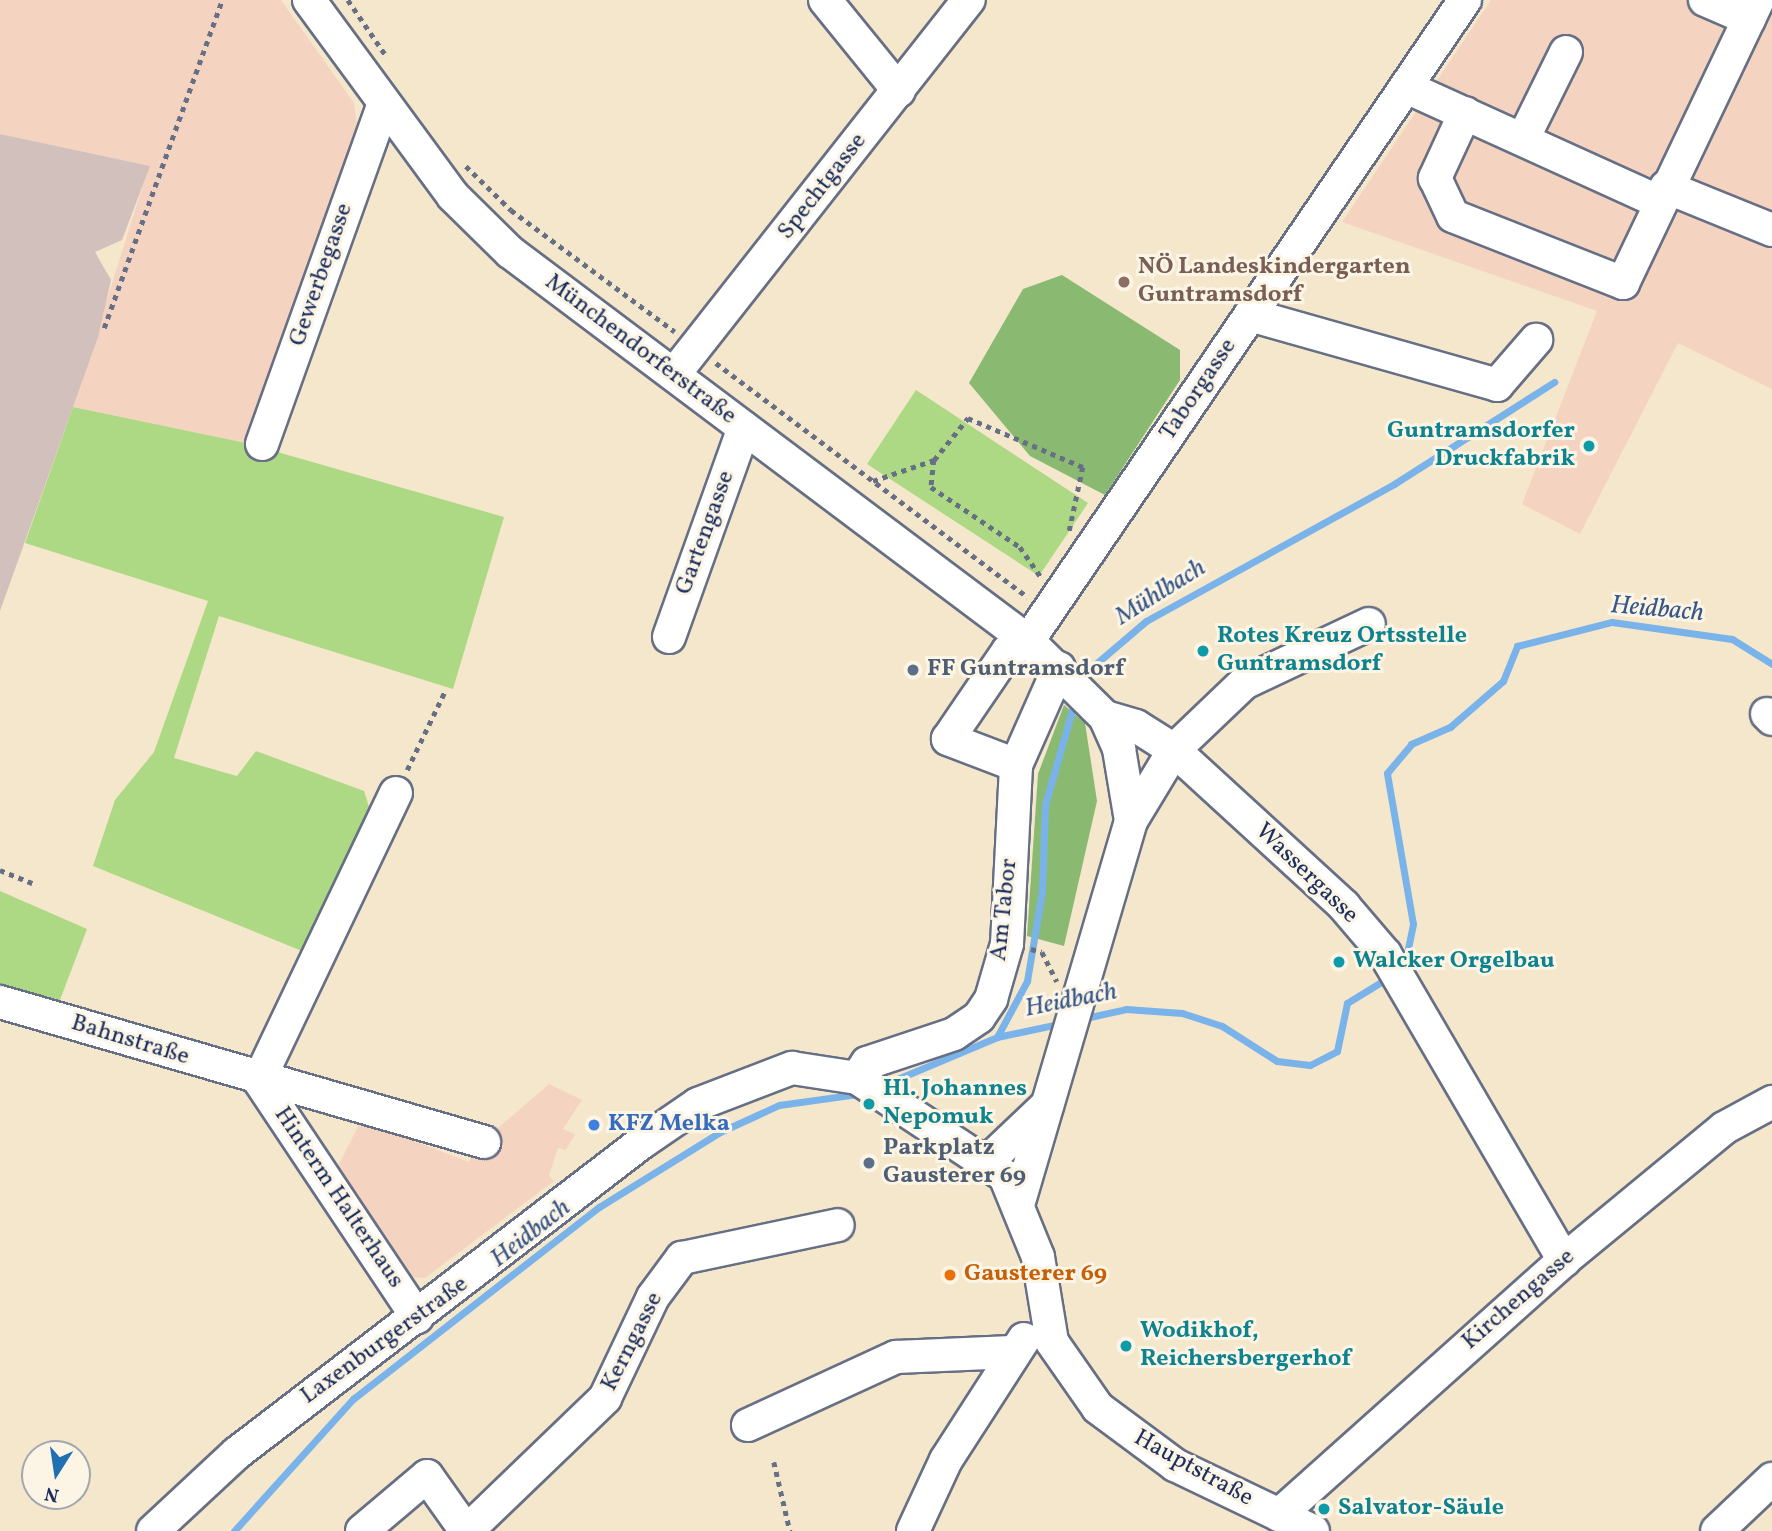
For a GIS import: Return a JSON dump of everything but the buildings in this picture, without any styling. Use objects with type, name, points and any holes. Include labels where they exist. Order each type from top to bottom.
[{"type":"street","name":"Münchendorferstraße","points":[[309,0],[383,106],[453,196],[510,252],[675,373],[1028,641]]},
{"type":"street","points":[[825,0],[899,91]]},
{"type":"street","name":"Spechtgasse","points":[[675,373],[969,0]]},
{"type":"street","points":[[1465,113],[1435,178],[1453,216],[1623,284],[1662,195],[1753,10],[1705,0]]},
{"type":"street","name":"Taborgasse","points":[[1016,765],[948,738],[1008,650],[1028,641],[1406,87],[1459,3]]},
{"type":"street","points":[[1523,139],[1566,52]]},
{"type":"street","points":[[1406,87],[1523,139],[1662,195],[1772,230]]},
{"type":"street","name":"Gewerbegasse","points":[[262,444],[383,106]]},
{"type":"street","points":[[1250,315],[1497,385],[1536,341]]},
{"type":"street","name":"Gartengasse","points":[[669,637],[744,428]]},
{"type":"street","points":[[1019,1201],[1046,1125],[1046,1105],[1065,1049],[1131,821],[1174,751],[1244,683],[1335,627],[1369,624]]},
{"type":"street","points":[[1028,641],[1099,708],[1119,749],[1131,821]]},
{"type":"street","name":"Am Tabor","points":[[857,1077],[867,1063],[954,1034],[979,1017],[991,999],[1007,944],[1016,765],[1064,673]]},
{"type":"street","name":"Wassergasse","points":[[1099,708],[1136,726],[1174,751],[1344,906],[1385,954],[1564,1260]]},
{"type":"street","points":[[259,1080],[396,793]]},
{"type":"street","name":"Bahnstraße","points":[[0,1002],[259,1080],[312,1088],[484,1142]]},
{"type":"street","name":"Laxenburgerstraße","points":[[153,1531],[237,1452],[698,1104],[792,1068],[857,1077],[900,1102],[987,1162],[1019,1201],[1038,1257],[1044,1319]]},
{"type":"street","name":"Hinterm Halterhaus","points":[[259,1080],[417,1317]]},
{"type":"street","name":"Kirchengasse","points":[[1279,1515],[1564,1260],[1724,1128],[1772,1102]]},
{"type":"street","points":[[987,1162],[1046,1105]]},
{"type":"street","name":"Kerngasse","points":[[466,1530],[605,1398],[653,1297],[682,1258],[838,1225]]},
{"type":"street","points":[[913,1531],[1012,1352],[1044,1319]]},
{"type":"street","name":"Hauptstraße","points":[[1044,1319],[1063,1366],[1134,1438],[1313,1531]]},
{"type":"street","points":[[748,1425],[897,1357],[1012,1352]]},
{"type":"street","points":[[362,1531],[427,1476],[466,1530]]},
{"type":"street","points":[[1717,1531],[1765,1485]]},
{"type":"path","points":[[104,328],[222,0]]},
{"type":"path","points":[[873,481],[934,460],[968,418],[1083,467],[1066,543],[1070,580],[1043,580],[1020,547],[931,487],[934,460]]},
{"type":"path","points":[[396,793],[444,691]]},
{"type":"path","points":[[0,870],[33,883]]},
{"type":"path","points":[[774,1462],[790,1531]]},
{"type":"shaded area","points":[[0,0],[281,0],[354,103],[357,127],[246,443],[73,407],[149,166],[0,134]]},
{"type":"shaded area","points":[[1491,0],[1772,0],[1772,389],[1678,343],[1580,534],[1522,504],[1597,311],[1342,222]]},
{"type":"shaded area","points":[[0,134],[150,166],[122,240],[95,252],[111,280],[98,337],[0,611]]},
{"type":"shaded area","points":[[549,1084],[582,1100],[563,1129],[575,1134],[566,1150],[558,1148],[549,1176],[554,1181],[425,1278],[413,1277],[338,1166],[361,1121],[469,1162],[473,1152],[486,1158],[497,1129]]},
{"type":"green space","points":[[1062,275],[1180,350],[1180,380],[1105,495],[1030,456],[969,383],[1023,289]]},
{"type":"green space","points":[[916,390],[1088,503],[1039,576],[867,464]]},
{"type":"green space","points":[[73,407],[246,443],[504,517],[453,689],[219,616],[174,758],[237,776],[256,751],[364,791],[372,816],[302,951],[93,866],[115,800],[154,752],[208,601],[25,543]]},
{"type":"green space","points":[[1064,705],[1085,723],[1097,801],[1064,946],[1027,936],[1038,774]]},
{"type":"green space","points":[[0,891],[87,929],[58,1005],[0,989]]},
{"type":"waterway","name":"Mühlbach","points":[[1083,684],[1091,668],[1146,621],[1394,484],[1554,382]]},
{"type":"waterway","name":"Heidbach","points":[[1404,968],[1413,924],[1387,773],[1411,744],[1450,727],[1503,681],[1517,646],[1612,622],[1732,639],[1772,664]]},
{"type":"waterway","name":"Mühlbach","points":[[997,1037],[1027,981],[1042,891],[1045,805],[1075,700]]},
{"type":"waterway","name":"Heidbach","points":[[1081,1019],[1126,1009],[1182,1013],[1222,1026],[1277,1061],[1310,1065],[1337,1051],[1347,1003],[1391,976]]},
{"type":"waterway","name":"Heidbach","points":[[883,1085],[997,1037],[1063,1023]]},
{"type":"waterway","name":"Heidbach","points":[[234,1531],[353,1399],[599,1207],[720,1132],[779,1105],[866,1093]]},
{"type":"place","name":"NÖ Landeskindergarten Guntramsdorf","points":[[1124,282]]},
{"type":"place","name":"Guntramsdorfer Druckfabrik","points":[[1589,446]]},
{"type":"place","name":"Rotes Kreuz Ortsstelle Guntramsdorf","points":[[1203,651]]},
{"type":"place","name":"FF Guntramsdorf","points":[[913,670]]},
{"type":"place","name":"Walcker Orgelbau","points":[[1339,962]]},
{"type":"place","name":"Hl. Johannes Nepomuk","points":[[869,1104]]},
{"type":"place","name":"KFZ Melka","points":[[594,1125]]},
{"type":"place","name":"Parkplatz Gausterer 69","points":[[869,1163]]},
{"type":"place","name":"Gausterer 69","points":[[950,1275]]},
{"type":"place","name":"Wodikhof, Reichersbergerhof","points":[[1126,1346]]},
{"type":"place","name":"Salvator-Säule","points":[[1324,1509]]}]
